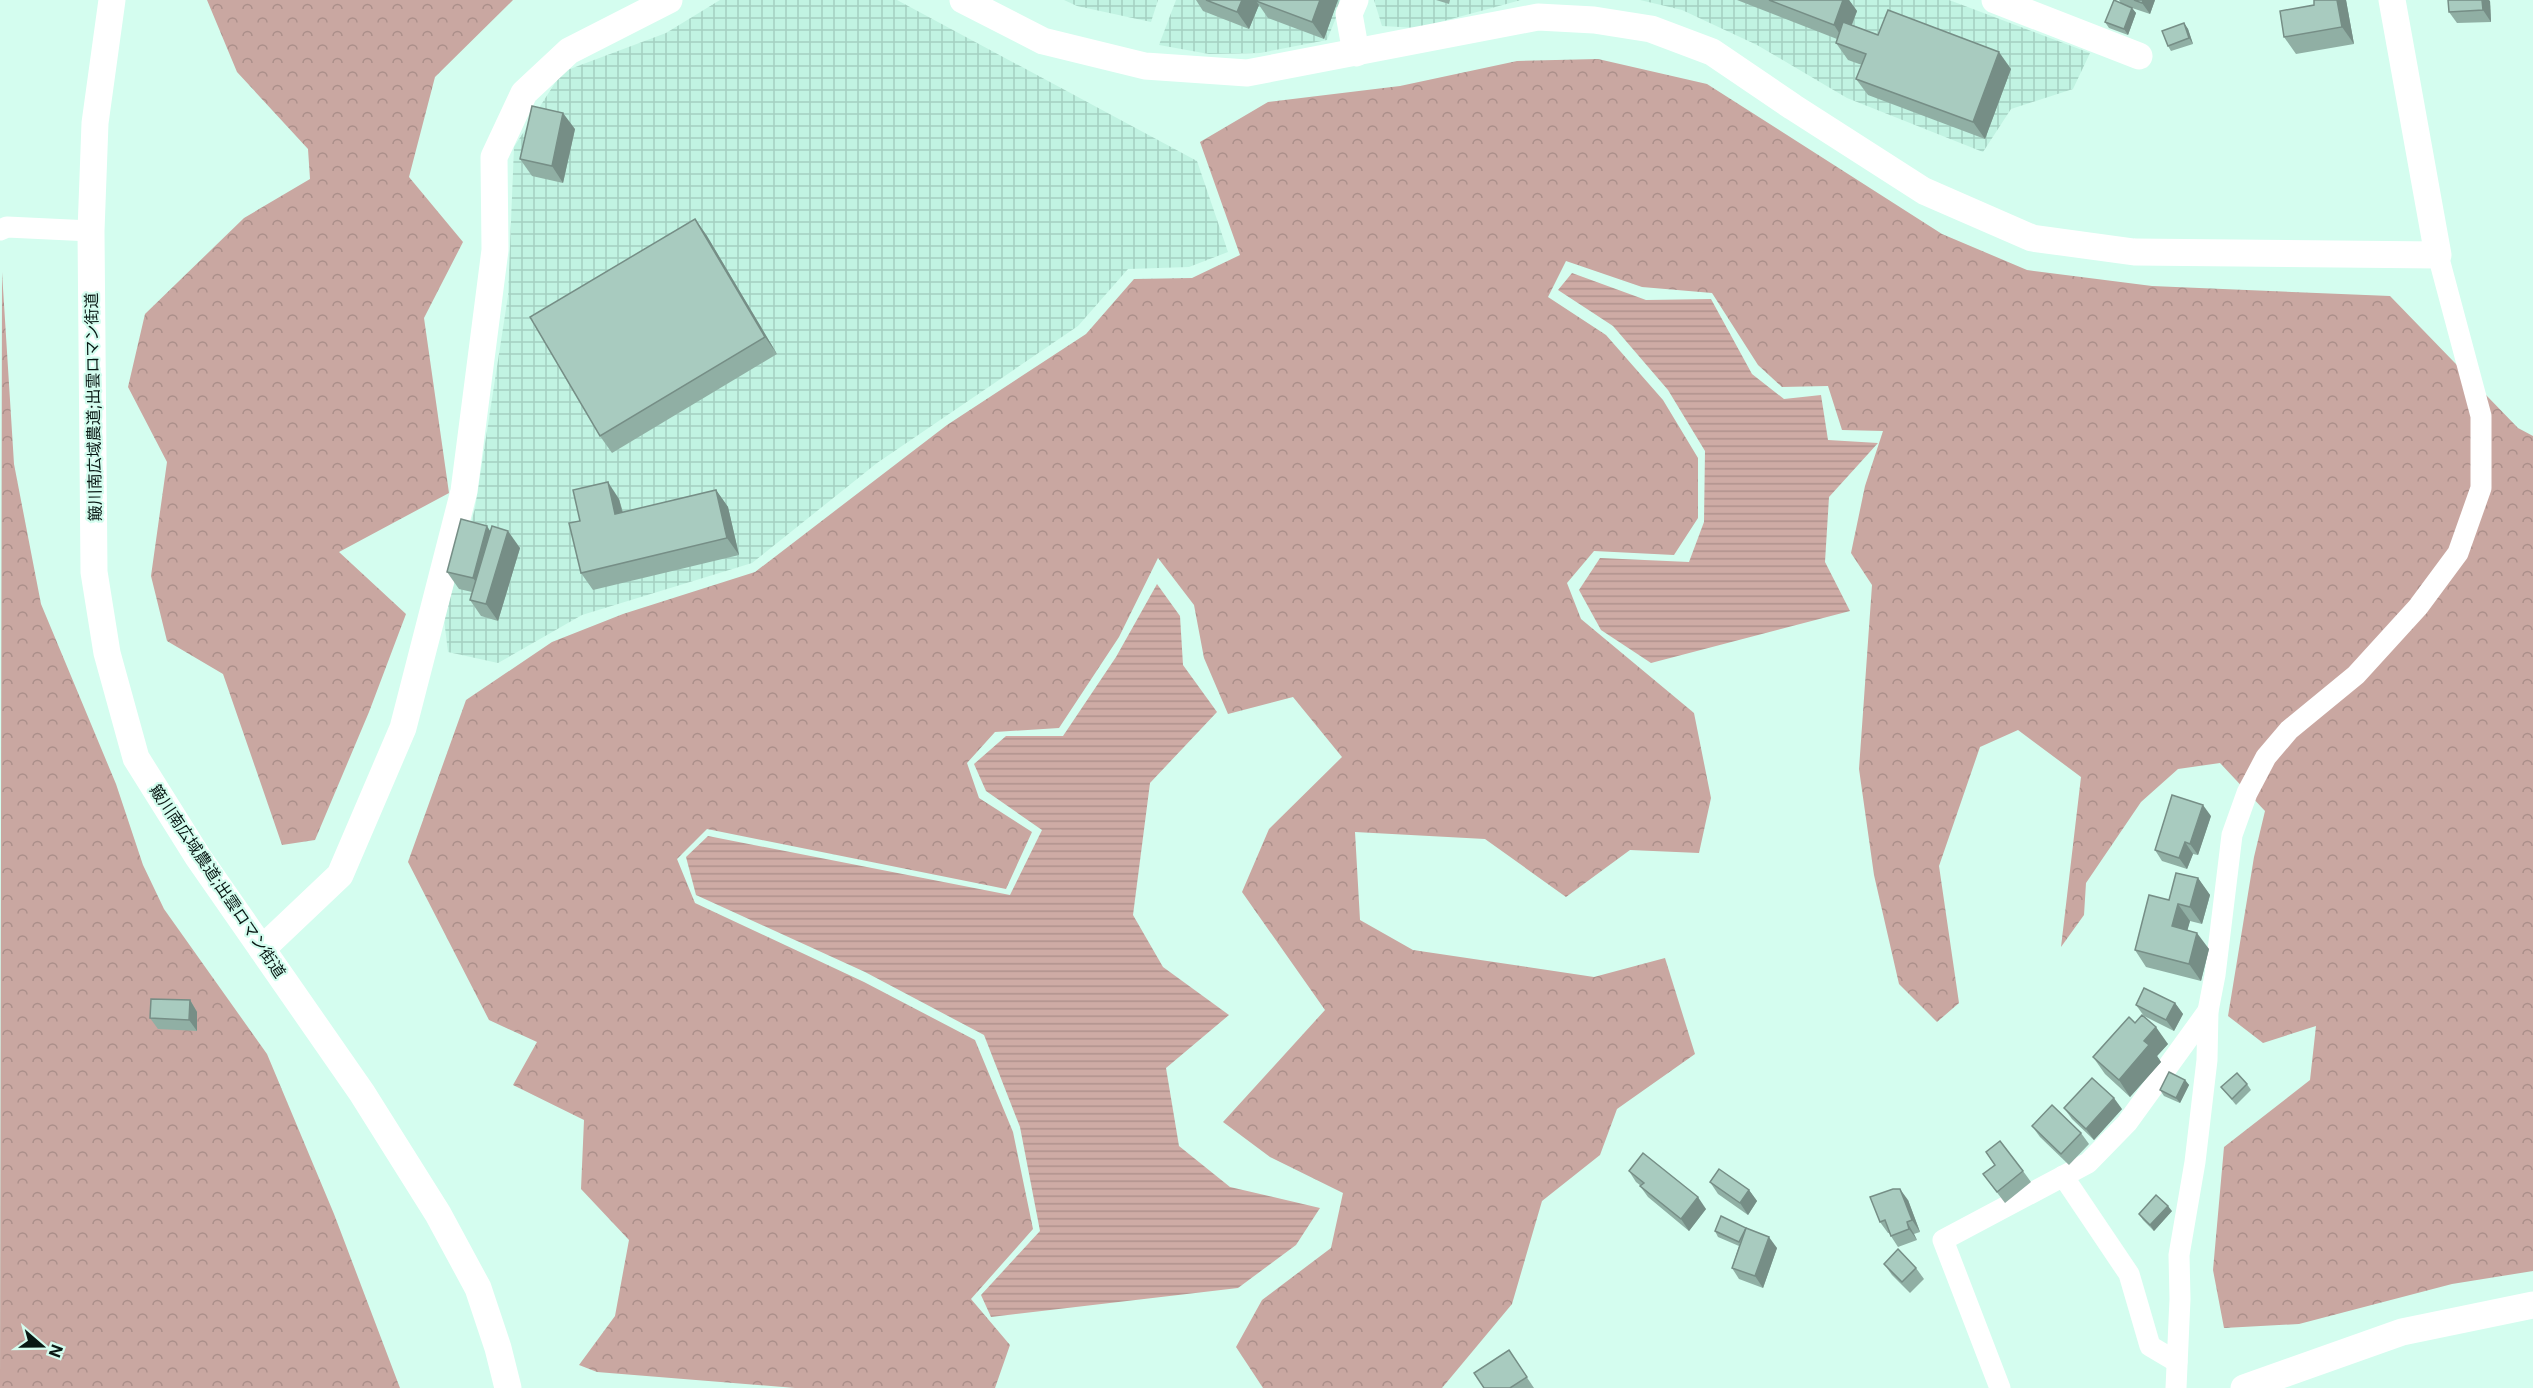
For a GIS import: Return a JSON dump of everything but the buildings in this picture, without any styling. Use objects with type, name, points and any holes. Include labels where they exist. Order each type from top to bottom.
[{"type":"street","name":"簸川南広域農道;出雲ロマン街道","points":[[112,0],[95,123],[90,231],[94,572],[106,653],[136,758],[198,857],[362,1093],[438,1214],[478,1288],[498,1348],[508,1388]]},
{"type":"street","points":[[262,949],[340,875],[403,728],[464,491],[495,250],[494,157],[524,93],[569,51],[669,0]]},
{"type":"street","points":[[963,0],[1044,40],[1145,66],[1247,73],[1538,17],[1594,20],[1651,28],[1712,52],[1924,191],[2032,238],[2134,252],[2438,255]]},
{"type":"street","points":[[1355,0],[1349,14],[1356,53]]},
{"type":"street","points":[[1995,0],[2139,56]]},
{"type":"street","points":[[2176,1388],[2180,1255],[2196,1151],[2207,1060],[2208,1011],[2215,975],[2232,835],[2247,793],[2266,757],[2289,730],[2356,675],[2418,606],[2458,553],[2481,488],[2481,416],[2438,255],[2392,0]]},
{"type":"street","points":[[0,230],[7,226],[90,231]]},
{"type":"street","points":[[2000,1388],[1943,1240],[2088,1162],[2127,1123],[2208,1011]]},
{"type":"street","points":[[2063,1176],[2129,1274],[2150,1346],[2177,1362]]},
{"type":"street","points":[[2244,1388],[2402,1332],[2533,1305]]},
{"type":"shaded area","points":[[720,0],[897,0],[1197,161],[1228,252],[1189,267],[1128,269],[1078,326],[877,463],[752,563],[582,615],[498,663],[448,652],[444,619],[475,508],[508,296],[514,147],[562,72],[666,33]]},
{"type":"shaded area","points":[[1064,0],[1158,0],[1151,22],[1077,6]]},
{"type":"shaded area","points":[[1176,0],[1343,0],[1327,40],[1260,53],[1209,54],[1159,45]]},
{"type":"shaded area","points":[[1374,0],[1521,0],[1418,28],[1382,26]]},
{"type":"shaded area","points":[[1640,0],[1949,0],[2090,53],[2073,89],[2011,109],[1983,152],[1847,98],[1757,45],[1682,10]]},
{"type":"shaded area","points":[[1572,273],[1646,300],[1711,299],[1752,374],[1784,399],[1821,395],[1828,440],[1878,443],[1829,497],[1825,562],[1850,611],[1651,663],[1601,630],[1579,590],[1600,558],[1689,562],[1704,522],[1705,451],[1668,390],[1613,326],[1558,290]]},
{"type":"shaded area","points":[[1157,584],[1180,616],[1183,665],[1217,712],[1150,783],[1133,915],[1163,967],[1229,1015],[1166,1068],[1179,1146],[1230,1187],[1320,1208],[1296,1245],[1238,1288],[991,1317],[981,1295],[1040,1231],[1020,1127],[984,1035],[865,972],[696,895],[686,857],[708,836],[1010,895],[1042,830],[986,791],[974,764],[1006,736],[1063,736],[1116,657]]},
{"type":"green space","points":[[207,0],[513,0],[435,77],[409,177],[463,242],[424,318],[449,493],[339,552],[406,614],[369,712],[315,840],[282,845],[223,674],[167,641],[151,576],[167,462],[128,387],[145,314],[244,218],[310,179],[308,149],[237,72]]},
{"type":"green space","points":[[1598,59],[1707,84],[1942,234],[2027,270],[2152,286],[2390,296],[2518,428],[2533,436],[2533,1271],[2452,1284],[2299,1324],[2224,1328],[2213,1270],[2224,1147],[2310,1080],[2316,1026],[2263,1043],[2228,1016],[2254,857],[2265,811],[2220,763],[2178,769],[2141,802],[2086,883],[2084,915],[2061,947],[2081,777],[2018,730],[1980,747],[1939,866],[1959,1003],[1937,1022],[1899,984],[1874,875],[1859,769],[1872,585],[1851,553],[1865,486],[1883,431],[1842,430],[1828,386],[1782,387],[1758,365],[1712,293],[1642,287],[1566,261],[1548,297],[1606,335],[1663,400],[1698,458],[1698,518],[1674,555],[1594,551],[1567,583],[1581,619],[1694,713],[1711,798],[1699,853],[1630,850],[1566,897],[1485,839],[1355,832],[1360,920],[1413,950],[1594,977],[1665,958],[1695,1054],[1617,1109],[1600,1155],[1542,1201],[1512,1304],[1442,1388],[1263,1388],[1236,1347],[1262,1300],[1331,1248],[1343,1193],[1270,1157],[1223,1122],[1325,1010],[1242,892],[1269,829],[1342,757],[1293,697],[1228,714],[1204,658],[1194,605],[1158,558],[1119,637],[1059,728],[995,732],[967,763],[979,798],[1032,832],[1006,889],[707,829],[677,859],[695,903],[864,982],[975,1040],[1013,1132],[1033,1229],[971,1299],[1010,1345],[995,1388],[795,1388],[597,1372],[579,1365],[615,1316],[629,1240],[581,1189],[584,1120],[513,1085],[537,1042],[489,1020],[408,862],[466,700],[552,642],[623,614],[755,572],[947,425],[1086,334],[1134,279],[1192,278],[1240,255],[1200,142],[1268,102],[1400,86],[1517,61]]},
{"type":"green space","points":[[2,272],[14,464],[41,604],[116,784],[143,865],[164,909],[267,1054],[334,1214],[400,1388],[0,1388]]}]
